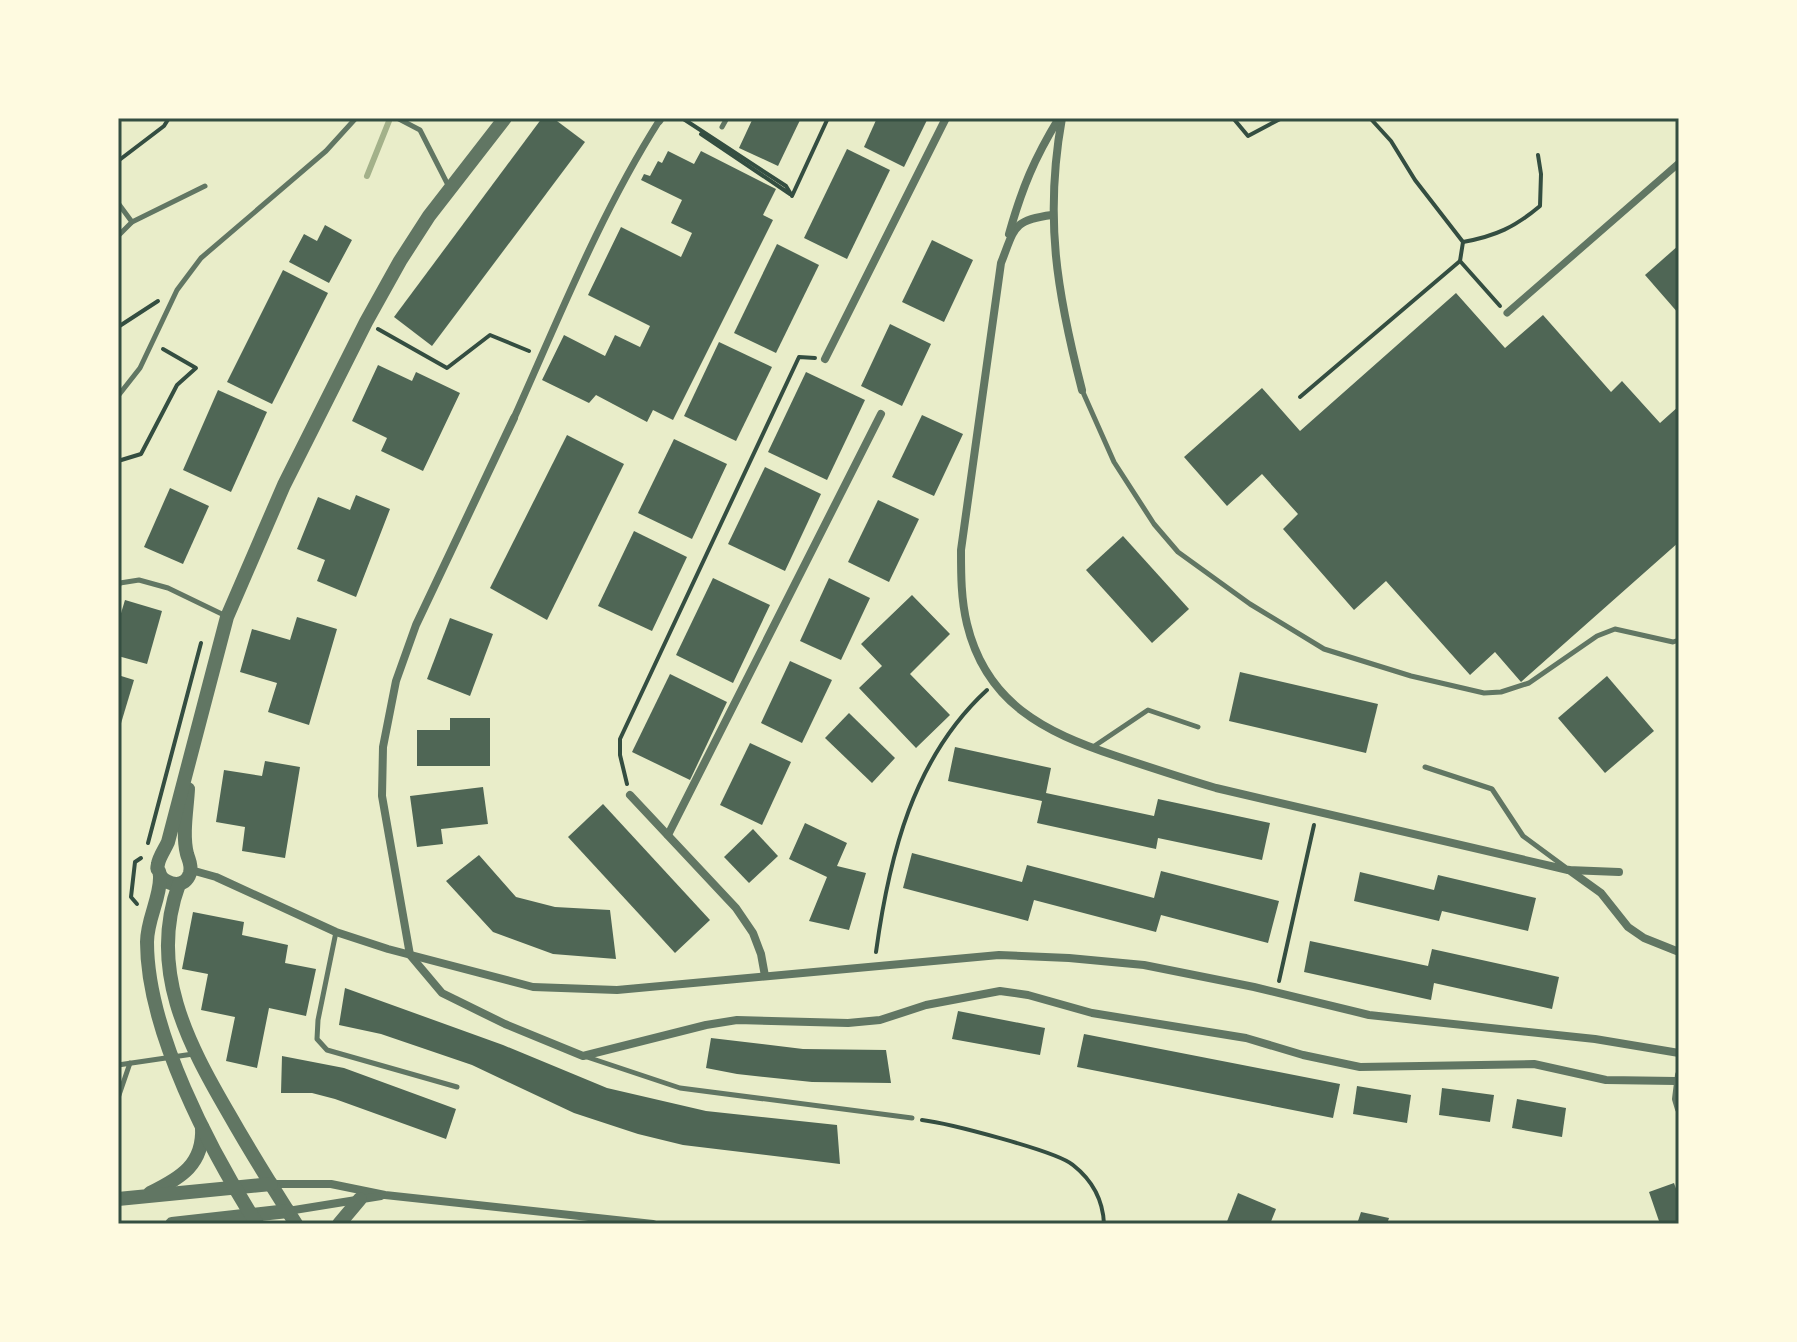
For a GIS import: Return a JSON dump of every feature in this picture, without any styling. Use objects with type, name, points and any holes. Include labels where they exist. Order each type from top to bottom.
[{"type":"street","points":[[254,1220],[202,1127],[173,1057],[152,988],[147,941],[160,876],[157,867],[163,855],[227,617],[284,485],[400,261],[450,187],[505,118]]},
{"type":"street","points":[[825,359],[946,118]]},
{"type":"street","points":[[1060,118],[1052,215],[1058,284],[1082,390]]},
{"type":"street","points":[[1060,118],[1024,182],[1001,263],[961,550],[961,592],[967,624],[976,650],[1005,698],[1028,718],[1092,748],[1216,788],[1568,870],[1619,872]]},
{"type":"street","points":[[660,119],[623,180],[416,625],[396,681],[383,747],[382,796],[410,955],[442,993],[505,1024],[583,1056],[737,1020],[848,1023],[880,1020],[926,1005],[1000,991],[1028,995],[1092,1013],[1246,1038],[1303,1055],[1360,1067],[1534,1064],[1606,1080],[1678,1078],[1676,1099],[1679,1109]]},
{"type":"street","points":[[1507,313],[1679,163]]},
{"type":"street","points":[[1001,263],[1015,228],[1027,218],[1052,215]]},
{"type":"street","points":[[668,835],[881,414]]},
{"type":"street","points":[[160,876],[170,884],[179,884],[187,879],[189,758]]},
{"type":"street","points":[[630,795],[736,908],[753,933],[765,976]]},
{"type":"street","points":[[163,855],[175,851],[189,863],[216,877],[336,932],[533,987],[617,990],[999,955],[1069,958],[1144,965],[1369,1015],[1595,1039],[1679,1053]]},
{"type":"street","points":[[1568,870],[1601,893],[1628,927],[1644,938],[1679,952]]},
{"type":"street","points":[[179,884],[169,919],[167,943],[172,986],[181,1022],[194,1053],[292,1218]]},
{"type":"street","points":[[144,1196],[175,1179],[195,1162],[203,1142],[202,1127]]},
{"type":"street","points":[[118,1199],[271,1184],[331,1184],[385,1195],[653,1224]]},
{"type":"street","points":[[172,1224],[292,1218],[385,1195]]},
{"type":"street","points":[[339,1224],[360,1199]]},
{"type":"lane","points":[[118,396],[140,368],[177,290],[201,258],[326,151],[356,118]]},
{"type":"lane","points":[[397,118],[420,130],[450,187]]},
{"type":"lane","points":[[722,127],[727,118]]},
{"type":"lane","points":[[118,236],[132,222],[205,186]]},
{"type":"lane","points":[[118,203],[132,222]]},
{"type":"lane","points":[[1082,390],[1114,462],[1154,524],[1178,552],[1250,604],[1324,649],[1411,676],[1484,693],[1501,692],[1529,683],[1597,636],[1615,629],[1659,639],[1679,640]]},
{"type":"lane","points":[[118,587],[120,583],[139,580],[168,588],[227,617]]},
{"type":"lane","points":[[1092,748],[1148,710],[1198,727]]},
{"type":"lane","points":[[1425,767],[1492,789],[1523,836],[1568,870]]},
{"type":"lane","points":[[336,932],[317,1039],[327,1050],[457,1087]]},
{"type":"lane","points":[[118,1065],[194,1053]]},
{"type":"lane","points":[[583,1056],[680,1088],[912,1118]]},
{"type":"lane","points":[[118,1098],[130,1063]]},
{"type":"path","points":[[118,161],[164,126],[169,118]]},
{"type":"path","points":[[680,118],[786,186],[792,196],[828,118]]},
{"type":"path","points":[[1233,118],[1248,136],[1282,118]]},
{"type":"path","points":[[1300,397],[1460,261],[1463,242],[1415,180],[1391,141],[1370,118]]},
{"type":"path","points":[[1463,242],[1484,238],[1517,225],[1540,206],[1538,155]]},
{"type":"path","points":[[1460,261],[1507,313]]},
{"type":"path","points":[[118,327],[177,290]]},
{"type":"path","points":[[366,322],[447,368],[490,335],[541,356]]},
{"type":"path","points":[[118,461],[141,454],[177,385],[196,368],[153,343]]},
{"type":"path","points":[[630,795],[620,755],[620,739],[799,357],[825,359]]},
{"type":"path","points":[[874,966],[884,888],[897,838],[929,766],[949,732],[966,709],[995,683]]},
{"type":"path","points":[[1276,993],[1317,811]]},
{"type":"path","points":[[912,1118],[963,1129],[1071,1162],[1096,1191],[1103,1207],[1104,1224]]},
{"type":"building","points":[[542,118],[553,118],[585,142],[432,346],[394,317]]},
{"type":"building","points":[[753,118],[801,118],[778,166],[739,148]]},
{"type":"building","points":[[877,118],[928,118],[904,167],[864,147]]},
{"type":"building","points":[[847,149],[890,170],[847,259],[804,238]]},
{"type":"building","points":[[668,151],[694,164],[701,151],[776,189],[763,215],[773,220],[673,420],[653,410],[647,422],[596,395],[589,403],[542,380],[564,335],[605,356],[615,335],[640,347],[650,326],[588,295],[621,227],[681,257],[692,233],[671,223],[682,200],[641,180],[644,174],[650,176]]},
{"type":"building","points":[[325,225],[352,240],[329,283],[289,262],[304,234],[317,241]]},
{"type":"building","points":[[932,240],[973,260],[944,322],[902,302]]},
{"type":"building","points":[[777,244],[819,265],[776,353],[734,333]]},
{"type":"building","points":[[1679,245],[1679,314],[1645,275]]},
{"type":"building","points":[[283,270],[328,293],[272,404],[227,382]]},
{"type":"building","points":[[1456,293],[1505,348],[1543,315],[1611,392],[1622,381],[1660,423],[1679,406],[1679,542],[1521,682],[1495,652],[1470,675],[1386,581],[1354,610],[1283,529],[1298,514],[1262,474],[1227,506],[1184,457],[1262,388],[1300,431]]},
{"type":"building","points":[[890,324],[931,344],[902,406],[861,386]]},
{"type":"building","points":[[719,342],[772,367],[736,441],[684,416]]},
{"type":"building","points":[[378,365],[412,381],[416,372],[460,393],[423,471],[381,451],[387,438],[352,421]]},
{"type":"building","points":[[806,372],[865,400],[827,480],[768,452]]},
{"type":"building","points":[[218,390],[267,412],[231,492],[183,470]]},
{"type":"building","points":[[922,415],[963,434],[934,496],[892,477]]},
{"type":"building","points":[[567,435],[624,464],[547,620],[490,588]]},
{"type":"building","points":[[674,439],[727,464],[692,539],[638,513]]},
{"type":"building","points":[[765,467],[821,494],[785,571],[728,544]]},
{"type":"building","points":[[170,488],[209,506],[183,564],[144,547]]},
{"type":"building","points":[[356,495],[390,509],[356,597],[317,581],[325,560],[297,549],[318,497],[350,510]]},
{"type":"building","points":[[878,500],[919,519],[889,582],[848,562]]},
{"type":"building","points":[[634,531],[687,557],[652,631],[598,606]]},
{"type":"building","points":[[1123,536],[1189,609],[1152,643],[1086,570]]},
{"type":"building","points":[[713,578],[770,605],[733,683],[676,655]]},
{"type":"building","points":[[829,578],[870,598],[841,660],[800,641]]},
{"type":"building","points":[[912,595],[950,634],[910,674],[950,715],[916,748],[859,688],[882,666],[861,644]]},
{"type":"building","points":[[125,600],[162,611],[147,664],[118,656],[118,623]]},
{"type":"building","points":[[297,617],[337,629],[309,725],[268,712],[277,683],[240,672],[252,629],[290,640]]},
{"type":"building","points":[[450,618],[493,634],[470,696],[427,679]]},
{"type":"building","points":[[790,661],[832,680],[802,743],[761,723]]},
{"type":"building","points":[[1240,672],[1378,704],[1366,753],[1229,721]]},
{"type":"building","points":[[670,674],[727,702],[690,780],[632,752]]},
{"type":"building","points":[[118,675],[134,680],[119,730],[118,730]]},
{"type":"building","points":[[1607,676],[1654,731],[1605,773],[1558,718]]},
{"type":"building","points":[[849,713],[895,758],[872,783],[825,738]]},
{"type":"building","points":[[450,718],[490,718],[490,766],[417,766],[417,730],[450,730]]},
{"type":"building","points":[[750,743],[791,762],[762,825],[720,805]]},
{"type":"building","points":[[955,747],[1051,768],[1046,793],[1154,816],[1158,799],[1270,823],[1262,860],[1158,838],[1156,849],[1037,823],[1042,801],[948,781]]},
{"type":"building","points":[[265,761],[300,767],[285,858],[242,851],[245,827],[216,822],[224,770],[262,776]]},
{"type":"building","points":[[483,787],[488,824],[441,829],[443,844],[417,847],[410,796]]},
{"type":"building","points":[[603,804],[710,920],[675,953],[568,837]]},
{"type":"building","points":[[805,823],[847,843],[837,866],[866,873],[849,930],[809,921],[827,877],[789,859]]},
{"type":"building","points":[[753,829],[778,856],[749,883],[724,857]]},
{"type":"building","points":[[912,853],[1022,882],[1027,865],[1154,898],[1161,871],[1279,901],[1268,943],[1161,915],[1156,932],[1034,900],[1028,921],[903,888]]},
{"type":"building","points":[[479,855],[516,897],[555,907],[610,910],[616,959],[553,954],[493,932],[446,881]]},
{"type":"building","points":[[1360,872],[1434,890],[1438,875],[1536,898],[1528,931],[1442,911],[1439,921],[1354,901]]},
{"type":"building","points":[[193,912],[244,922],[242,935],[288,945],[285,963],[316,969],[306,1016],[269,1008],[257,1068],[226,1061],[235,1017],[201,1010],[208,974],[182,969]]},
{"type":"building","points":[[1310,941],[1428,966],[1432,949],[1559,977],[1552,1009],[1434,983],[1431,1000],[1304,972]]},
{"type":"building","points":[[345,988],[503,1045],[607,1088],[706,1111],[837,1125],[840,1164],[683,1145],[574,1113],[472,1065],[381,1034],[339,1025]]},
{"type":"building","points":[[958,1011],[1045,1028],[1040,1055],[952,1039]]},
{"type":"building","points":[[1084,1034],[1340,1084],[1333,1118],[1077,1067]]},
{"type":"building","points":[[711,1038],[803,1049],[886,1050],[891,1083],[812,1082],[706,1068]]},
{"type":"building","points":[[282,1056],[344,1068],[456,1109],[446,1139],[335,1099],[312,1093],[281,1093]]},
{"type":"building","points":[[1357,1086],[1411,1095],[1407,1123],[1353,1114]]},
{"type":"building","points":[[1442,1088],[1494,1095],[1490,1122],[1439,1115]]},
{"type":"building","points":[[1517,1099],[1566,1108],[1562,1137],[1512,1128]]},
{"type":"building","points":[[1674,1183],[1679,1197],[1679,1224],[1660,1224],[1649,1192]]},
{"type":"building","points":[[1238,1193],[1276,1209],[1270,1224],[1226,1224]]},
{"type":"building","points":[[1361,1212],[1389,1218],[1387,1224],[1357,1224]]},
{"type":"waterway","points":[[367,176],[389,121]]}]
